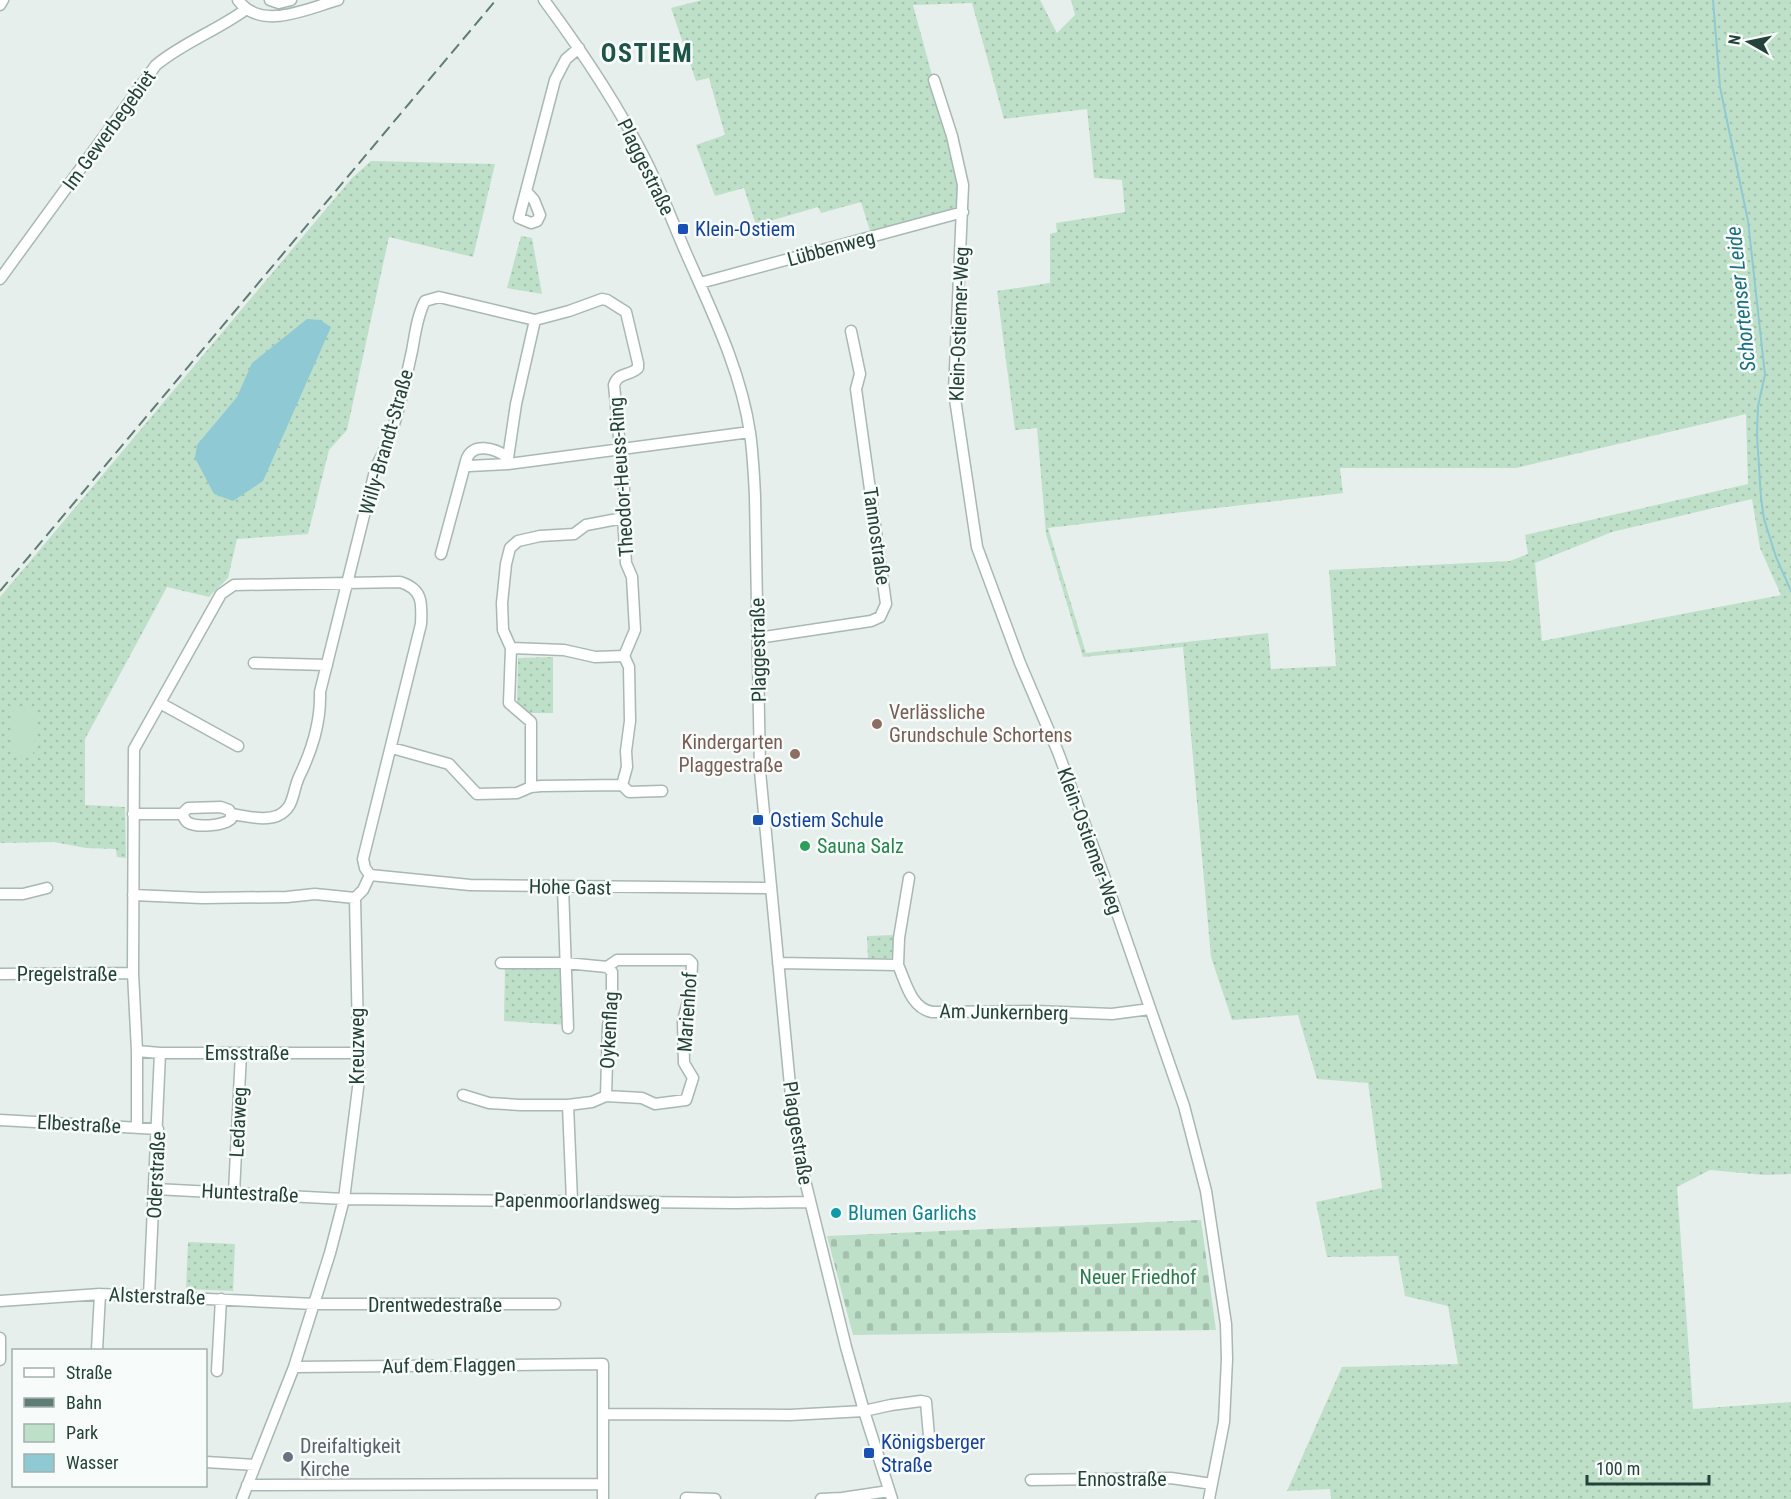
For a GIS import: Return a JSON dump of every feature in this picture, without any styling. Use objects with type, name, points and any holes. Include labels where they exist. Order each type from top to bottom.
[{"type":"street","points":[[0,5],[3,0]]},
{"type":"street","points":[[238,0],[245,10],[264,17],[276,17],[338,0]]},
{"type":"street","points":[[270,0],[279,3],[291,0]]},
{"type":"street","name":"Plaggestraße","points":[[544,0],[579,48],[645,158],[700,283],[743,400],[750,432],[755,492],[760,765],[791,1096],[800,1160],[810,1202],[864,1411],[891,1495]]},
{"type":"street","name":"Im Gewerbegebiet","points":[[0,279],[156,65],[178,48],[221,27],[245,10]]},
{"type":"street","points":[[526,191],[555,80],[566,59],[579,48]]},
{"type":"street","name":"Klein-Ostiemer-Weg","points":[[934,80],[952,136],[963,185],[954,392],[977,547],[1020,663],[1058,752],[1150,1009],[1184,1106],[1206,1191],[1226,1324],[1224,1422],[1209,1499]]},
{"type":"street","name":"Lübbenweg","points":[[700,283],[963,212]]},
{"type":"street","name":"Willy-Brandt-Straße","points":[[348,583],[376,467],[389,444],[399,411],[425,301],[440,297],[535,320]]},
{"type":"street","name":"Theodor-Heuss-Ring","points":[[535,320],[602,299],[626,312],[638,368],[616,379],[614,385],[624,489],[626,563],[632,577],[635,630],[624,656]]},
{"type":"street","points":[[508,461],[516,404],[535,320]]},
{"type":"street","name":"Tannostraße","points":[[758,638],[871,621],[880,617],[886,604],[856,389],[860,374],[851,331]]},
{"type":"street","points":[[466,461],[469,466],[750,432]]},
{"type":"street","points":[[441,554],[468,453],[471,450],[483,448],[500,451],[508,461]]},
{"type":"street","points":[[531,787],[531,722],[509,703],[511,648],[503,630],[502,603],[510,548],[518,541],[540,536],[574,534],[586,525],[623,518]]},
{"type":"street","name":"Oderstraße","points":[[137,1127],[137,1051],[133,973],[134,749],[221,594],[234,585],[400,582],[416,590],[422,605],[421,624],[392,748]]},
{"type":"street","points":[[231,814],[275,817],[286,811],[294,796],[298,778],[312,748],[321,707],[320,692],[348,583]]},
{"type":"street","points":[[511,648],[580,652],[595,657],[624,656],[629,667],[630,721],[626,751],[627,767],[622,785]]},
{"type":"street","points":[[254,663],[327,665]]},
{"type":"street","points":[[160,703],[238,746]]},
{"type":"street","points":[[133,895],[213,898],[287,897],[315,894],[355,898],[363,890],[370,875],[363,859],[392,748],[449,764],[477,794],[517,793],[531,787],[622,785],[629,792],[662,791]]},
{"type":"street","points":[[133,814],[182,814],[188,808],[221,807],[229,810],[231,819],[226,824],[219,825],[194,824],[187,822],[182,814]]},
{"type":"street","name":"Hohe Gast","points":[[370,875],[470,885],[771,888]]},
{"type":"street","points":[[778,963],[898,965],[899,938],[909,878]]},
{"type":"street","points":[[563,887],[568,1028]]},
{"type":"street","points":[[0,894],[23,894],[47,888]]},
{"type":"street","name":"Kreuzweg","points":[[242,1499],[294,1366],[315,1304],[344,1199],[359,1080],[355,898]]},
{"type":"street","name":"Marienhof","points":[[463,1095],[489,1103],[568,1105],[592,1102],[606,1096],[642,1098],[656,1104],[686,1101],[693,1078],[684,1063],[683,1021],[691,989],[692,963],[689,960],[616,960],[607,967],[566,963],[501,963]]},
{"type":"street","name":"Am Junkernberg","points":[[898,965],[916,1005],[923,1010],[1112,1014],[1150,1009]]},
{"type":"street","name":"Oykenflag","points":[[606,1096],[608,1026],[612,1005],[612,972],[607,967]]},
{"type":"street","name":"Pregelstraße","points":[[0,974],[133,973]]},
{"type":"street","name":"Emsstraße","points":[[137,1051],[358,1053]]},
{"type":"street","name":"Oderstraße","points":[[149,1296],[160,1053]]},
{"type":"street","name":"Ledaweg","points":[[234,1192],[241,1053]]},
{"type":"street","points":[[568,1105],[572,1200]]},
{"type":"street","name":"Elbestraße","points":[[0,1120],[158,1129]]},
{"type":"street","name":"Huntestraße","points":[[155,1189],[344,1199]]},
{"type":"street","name":"Papenmoorlandsweg","points":[[344,1199],[810,1202]]},
{"type":"street","points":[[98,1349],[100,1294]]},
{"type":"street","name":"Alsterstraße","points":[[0,1301],[100,1294],[315,1304]]},
{"type":"street","points":[[217,1371],[220,1299]]},
{"type":"street","name":"Drentwedestraße","points":[[315,1304],[555,1304]]},
{"type":"street","points":[[0,1338],[0,1360]]},
{"type":"street","name":"Auf dem Flaggen","points":[[294,1366],[603,1364],[603,1414]]},
{"type":"street","points":[[603,1499],[603,1414],[790,1415],[864,1411],[891,1405],[926,1402],[929,1436]]},
{"type":"street","points":[[207,1462],[255,1465]]},
{"type":"street","name":"Ennostraße","points":[[1031,1480],[1171,1478],[1212,1484]]},
{"type":"street","points":[[247,1485],[603,1484]]},
{"type":"street","points":[[820,1499],[891,1495]]},
{"type":"street","points":[[686,1498],[715,1499]]},
{"type":"green space","points":[[702,0],[1040,0],[1057,33],[1075,15],[1071,0],[1791,0],[1791,1174],[1764,1175],[1710,1170],[1677,1187],[1693,1409],[1791,1402],[1791,1499],[1331,1499],[1330,1489],[1287,1491],[1342,1367],[1458,1364],[1448,1306],[1405,1296],[1398,1256],[1327,1257],[1316,1202],[1382,1188],[1368,1083],[1317,1079],[1298,1015],[1232,1020],[1211,957],[1183,647],[1083,657],[1046,534],[1037,428],[1015,430],[997,291],[1050,283],[1050,234],[1057,232],[1056,223],[1125,212],[1122,180],[1094,178],[1087,109],[1004,119],[972,3],[913,5],[958,171],[959,209],[871,234],[861,202],[821,213],[818,207],[756,225],[744,188],[715,196],[696,145],[725,135],[709,78],[696,81],[671,8]],"holes":[[[1746,414],[1748,484],[1525,535],[1528,554],[1510,561],[1329,570],[1336,666],[1271,669],[1268,633],[1086,653],[1048,528],[1343,493],[1340,468],[1516,468]],[[1752,499],[1760,548],[1781,595],[1542,641],[1535,563],[1612,532]]]},
{"type":"green space","points":[[371,161],[495,164],[473,257],[389,237],[347,430],[329,450],[308,534],[237,539],[228,578],[209,597],[167,587],[85,739],[85,805],[125,807],[126,858],[117,857],[116,849],[86,848],[54,842],[0,843],[0,597],[352,178]]},
{"type":"green space","points":[[521,236],[532,238],[542,294],[507,288]]},
{"type":"green space","points":[[553,657],[553,713],[527,713],[517,702],[518,658]]},
{"type":"green space","points":[[14,707],[36,709],[33,756],[11,755]]},
{"type":"green space","points":[[894,935],[895,953],[891,958],[868,959],[867,936]]},
{"type":"green space","points":[[505,968],[564,970],[567,1025],[504,1021]]},
{"type":"green space","name":"Neuer Friedhof","points":[[1201,1220],[1216,1330],[853,1335],[827,1236]]},
{"type":"green space","points":[[188,1242],[235,1244],[233,1291],[186,1289]]},
{"type":"water","points":[[307,319],[320,320],[331,327],[263,481],[233,501],[214,494],[195,458],[197,445],[237,397],[252,363]]},
{"type":"waterway","name":"Schortenser Leide","points":[[1713,0],[1720,87],[1748,221],[1765,375],[1758,406],[1757,435],[1761,498],[1764,519],[1776,557],[1791,591]]},
{"type":"railway","points":[[0,591],[496,0]]},
{"type":"place","name":"Klein-Ostiem","points":[[683,229]]},
{"type":"place","name":"Verlässliche Grundschule Schortens","points":[[877,724]]},
{"type":"place","name":"Kindergarten Plaggestraße","points":[[795,754]]},
{"type":"place","name":"Ostiem Schule","points":[[758,820]]},
{"type":"place","name":"Sauna Salz","points":[[805,846]]},
{"type":"place","name":"Blumen Garlichs","points":[[836,1213]]},
{"type":"place","name":"Königsberger Straße","points":[[869,1453]]},
{"type":"place","name":"Dreifaltigkeit Kirche","points":[[288,1457]]},
{"type":"district","name":"OSTIEM","points":[[647,53]]}]
